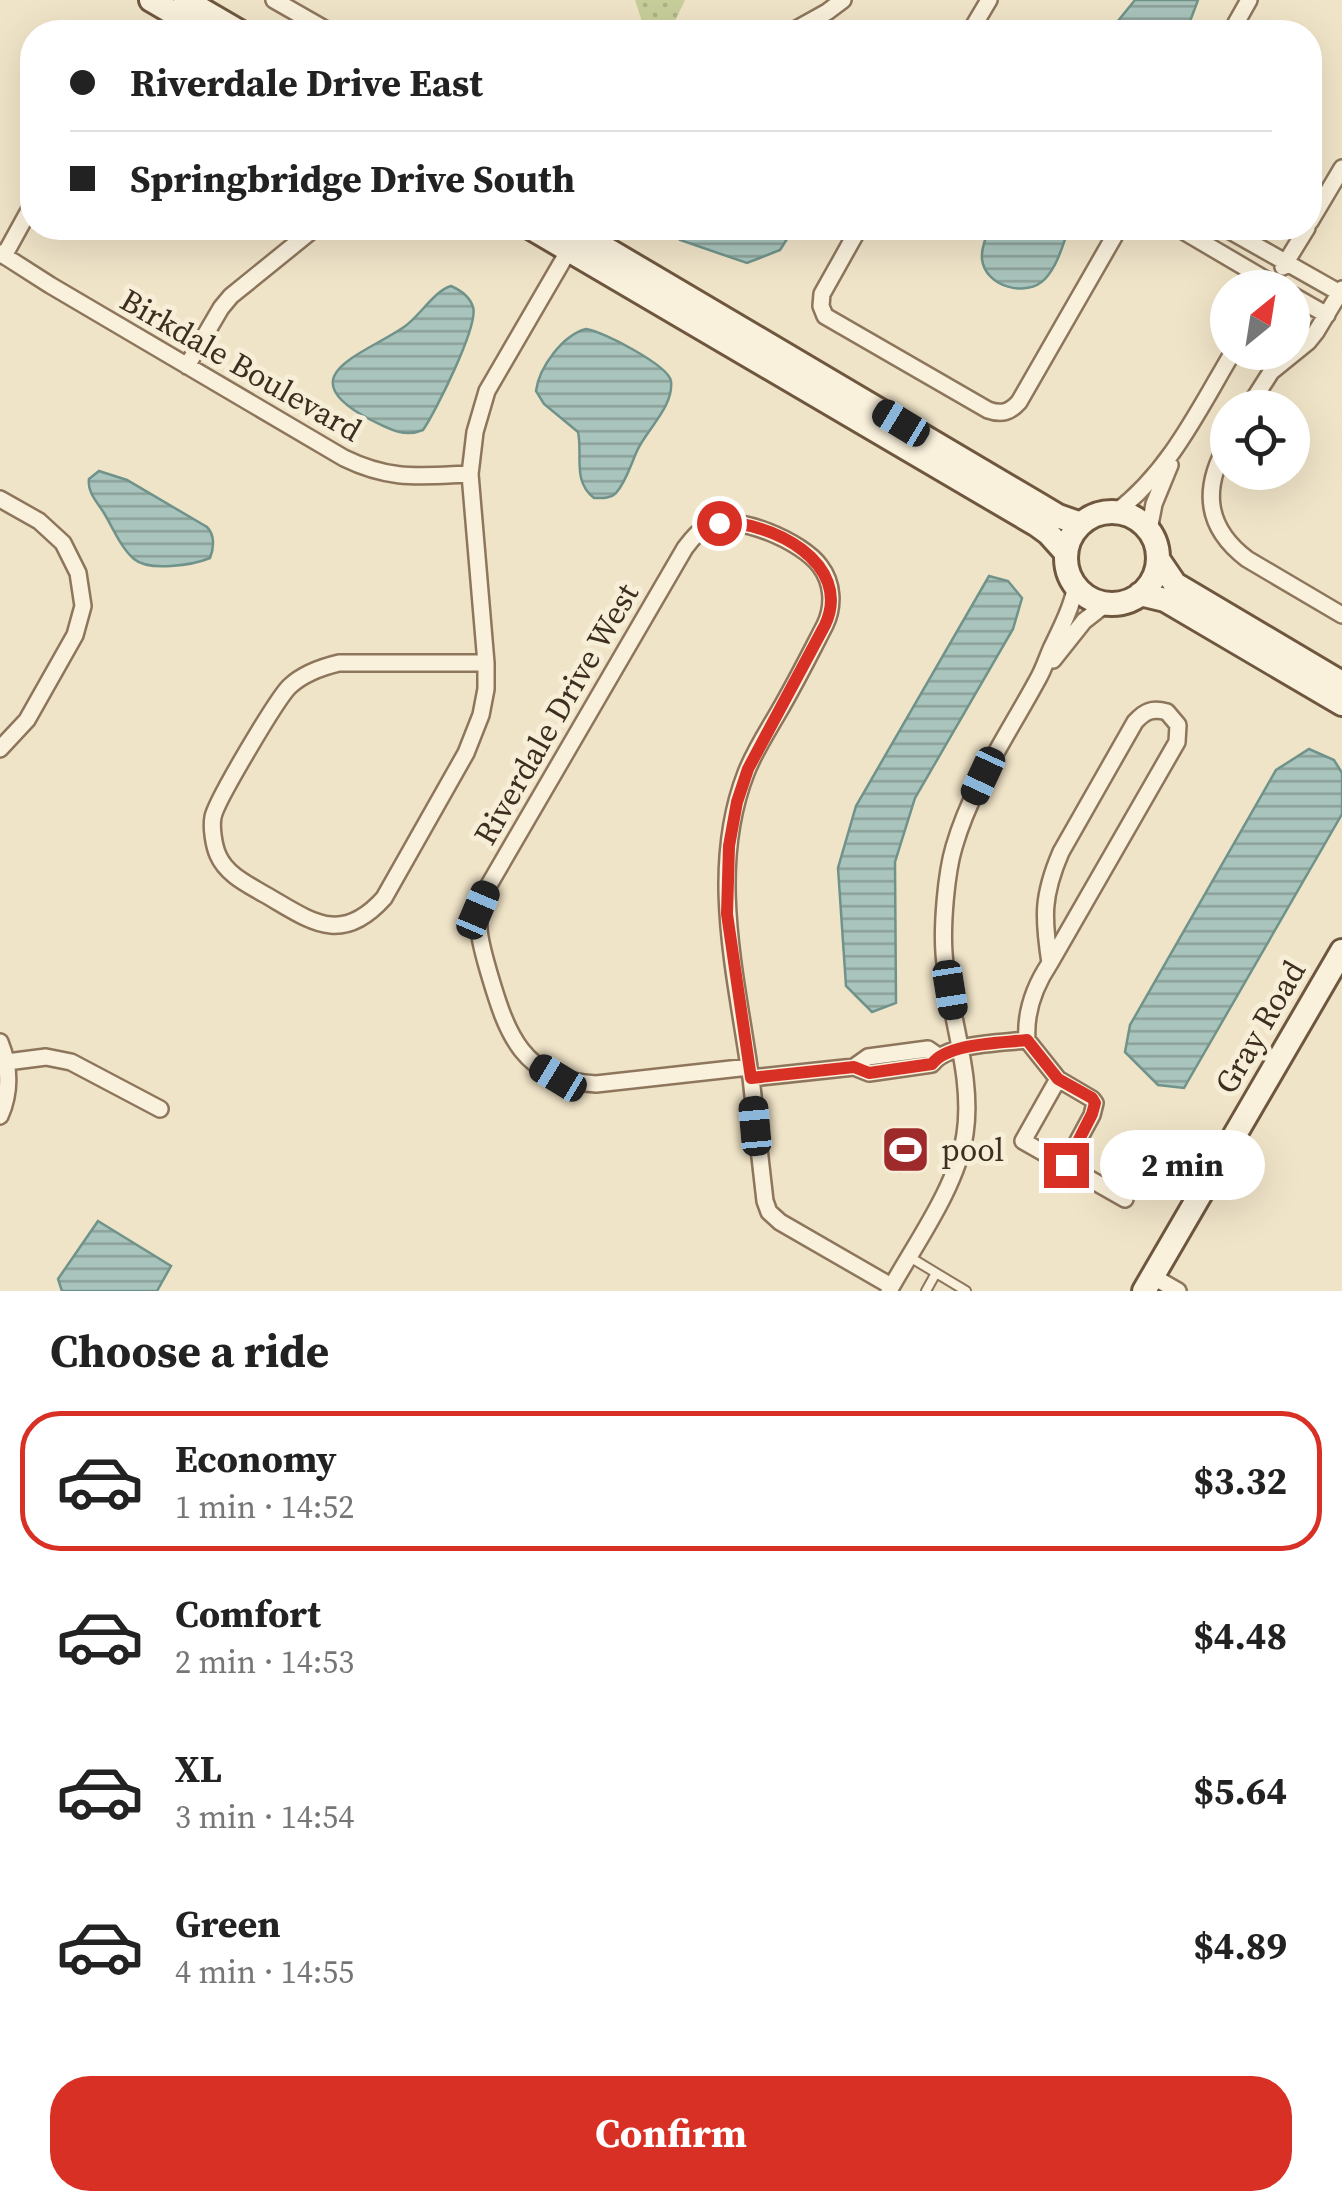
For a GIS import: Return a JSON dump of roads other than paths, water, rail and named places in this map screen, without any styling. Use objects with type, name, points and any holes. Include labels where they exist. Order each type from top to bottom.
[{"type":"street","points":[[150,0],[185,20]]},
{"type":"street","points":[[185,0],[219,20]]},
{"type":"street","points":[[274,0],[309,20]]},
{"type":"street","points":[[813,20],[843,0]]},
{"type":"street","points":[[1322,202],[1342,168]]},
{"type":"street","points":[[2,254],[20,225]]},
{"type":"street","points":[[187,366],[231,296],[300,240]]},
{"type":"street","points":[[486,663],[339,664],[322,667],[291,685],[275,705],[213,817],[217,854],[226,868],[316,924],[356,921],[384,898],[466,753],[486,690],[486,663],[470,474],[474,432],[487,391],[576,240]]},
{"type":"street","points":[[579,240],[1058,516],[1081,524]]},
{"type":"street","points":[[579,240],[1048,532],[1066,554]]},
{"type":"street","points":[[852,240],[822,294],[821,306],[826,316],[988,410],[1003,413],[1019,402],[1112,240]]},
{"type":"street","points":[[1199,240],[1249,270]]},
{"type":"street","points":[[1246,240],[1341,291],[1308,342],[1271,372],[1260,390]]},
{"type":"street","points":[[1282,270],[1299,240]]},
{"type":"street","name":"Birkdale Boulevard","points":[[2,254],[366,469],[408,476],[470,474]]},
{"type":"street","points":[[1310,305],[1327,315]]},
{"type":"street","points":[[1149,530],[1154,504],[1180,443],[1223,370]]},
{"type":"street","points":[[1116,512],[1138,495],[1180,443]]},
{"type":"street","points":[[1211,490],[1214,516],[1233,548],[1342,615]]},
{"type":"street","points":[[0,750],[27,720],[75,635],[83,606],[78,573],[63,543],[39,521],[3,500]]},
{"type":"street","points":[[1116,512],[1134,518],[1149,530],[1158,559],[1153,578],[1140,594],[1124,602],[1107,603],[1090,598],[1076,586],[1066,554],[1081,524],[1116,512]]},
{"type":"street","name":"Riverdale Drive West","points":[[737,522],[776,535],[810,556],[820,566],[832,596],[825,625],[748,769],[733,823],[727,914],[750,1072],[596,1084],[558,1078],[537,1066],[522,1051],[503,1018],[480,940],[478,910],[685,548],[708,525],[737,522]]},
{"type":"street","points":[[1158,559],[1175,584],[1342,683]]},
{"type":"street","points":[[1027,1040],[960,1048],[938,1056],[928,1049],[868,1057],[854,1067],[750,1072],[769,1212],[890,1288],[950,1183],[962,1153],[966,1112],[960,1048],[944,952],[953,850],[983,776],[1062,629],[1076,586]]},
{"type":"street","points":[[1140,594],[1165,600],[1342,704]]},
{"type":"street","points":[[1040,675],[1084,621],[1107,603]]},
{"type":"street","points":[[1050,963],[1044,930],[1045,904],[1061,852],[1135,722],[1151,710],[1167,712],[1178,726],[1176,742],[1050,963],[1032,994],[1027,1040],[1058,1079],[1095,1103],[1066,1165]]},
{"type":"street","name":"Gray Road","points":[[1148,1284],[1342,951]]},
{"type":"street","points":[[0,1042],[7,1062],[8,1089],[0,1116]]},
{"type":"street","points":[[7,1062],[46,1057],[71,1062],[160,1109]]},
{"type":"street","points":[[1058,1079],[1023,1141],[1125,1200]]},
{"type":"street","points":[[1148,1284],[1178,1291]]},
{"type":"lane","points":[[1227,256],[1230,240]]},
{"type":"lane","points":[[908,1256],[966,1291]]},
{"type":"lane","points":[[926,1291],[936,1273]]},
{"type":"water","points":[[1135,0],[1198,0],[1190,20],[1119,20]]},
{"type":"water","points":[[680,240],[786,240],[780,250],[747,263]]},
{"type":"water","points":[[1065,240],[1050,273],[1028,288],[1008,287],[991,277],[982,259],[984,243]]},
{"type":"water","points":[[451,286],[470,300],[473,317],[455,369],[423,430],[397,431],[347,405],[335,391],[333,379],[340,368],[404,327]]},
{"type":"water","points":[[586,329],[647,358],[671,381],[668,400],[641,443],[623,484],[606,498],[594,498],[583,484],[578,432],[544,404],[536,391],[554,353]]},
{"type":"water","points":[[99,471],[127,480],[207,527],[213,542],[210,558],[160,566],[134,559],[91,493],[89,479]]},
{"type":"water","points":[[989,576],[1008,581],[1022,598],[1013,629],[915,798],[895,862],[896,1003],[872,1012],[846,986],[838,868],[856,806]]},
{"type":"water","points":[[1309,749],[1334,760],[1342,773],[1342,814],[1184,1088],[1158,1085],[1125,1052],[1130,1025],[1276,770]]},
{"type":"water","name":"pool","points":[[894,1130],[915,1149],[900,1172],[889,1165],[898,1152],[885,1142]]},
{"type":"water","points":[[98,1221],[171,1266],[157,1291],[62,1291],[58,1279]]},
{"type":"place","name":"pool","points":[[906,1150]]}]
